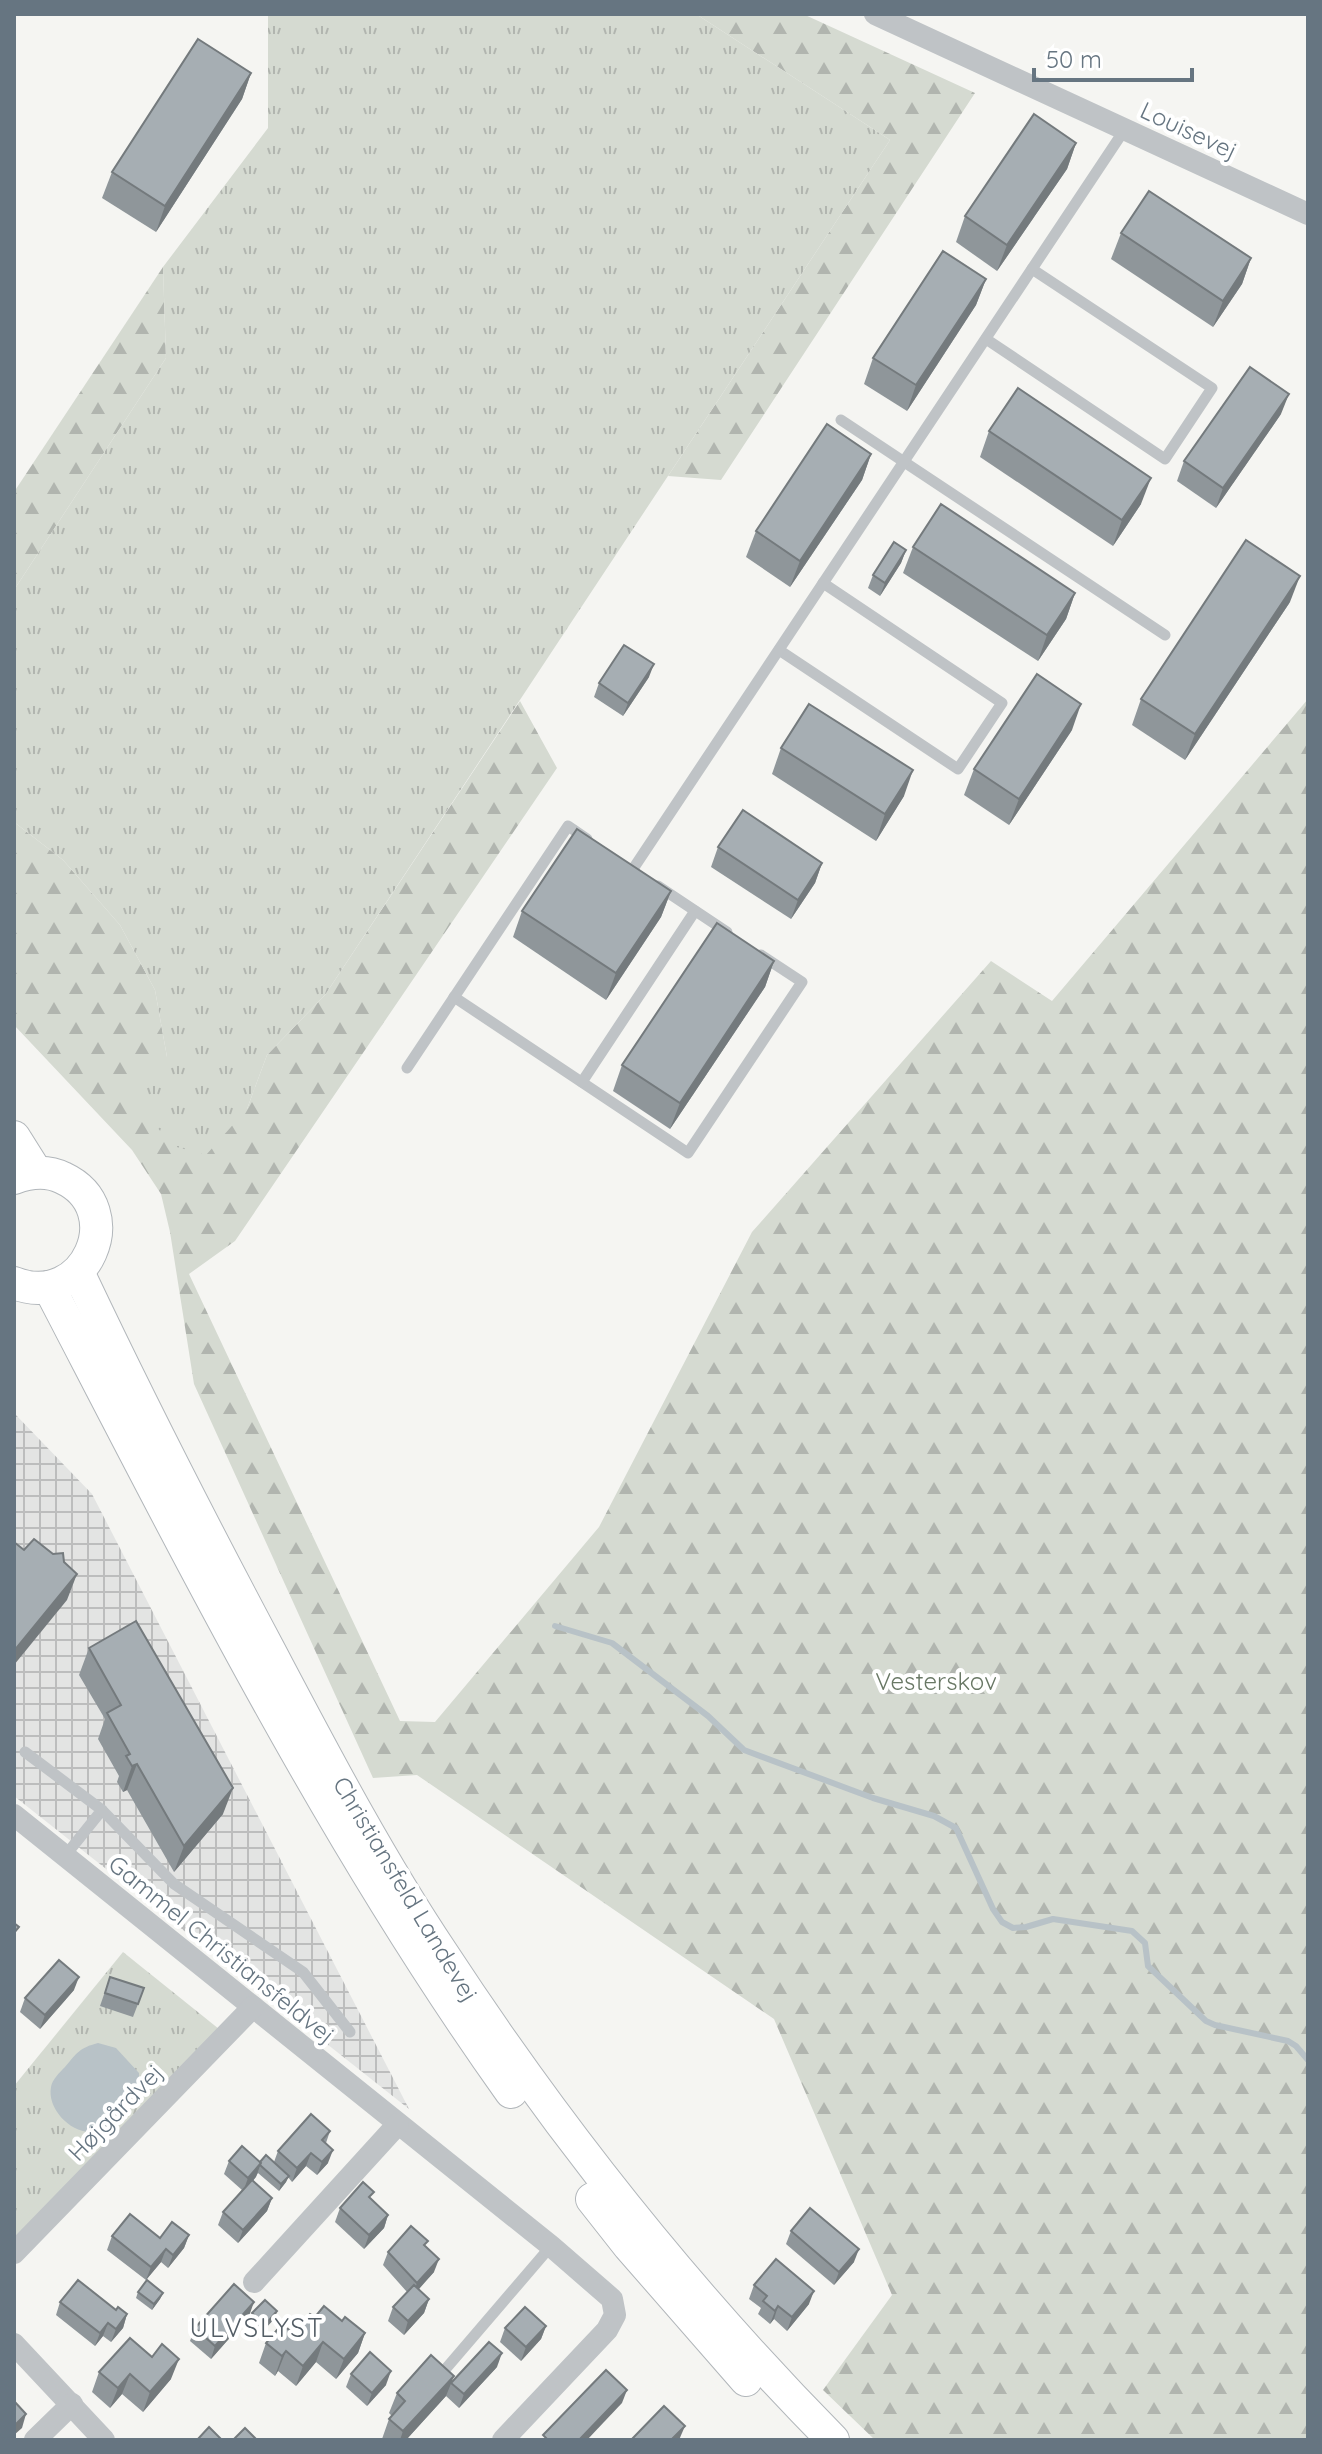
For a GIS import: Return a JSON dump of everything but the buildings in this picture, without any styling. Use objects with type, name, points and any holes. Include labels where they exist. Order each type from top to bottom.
[{"type":"main road","points":[[14,1137],[25,1175],[59,1176],[69,1181],[92,1207],[96,1230],[92,1253],[78,1272],[65,1282],[49,1287],[27,1287],[14,1283]]},
{"type":"main road","name":"Christiansfeld Landevej","points":[[78,1272],[136,1395],[291,1691],[368,1834],[441,1952],[534,2088],[646,2232],[777,2383],[833,2440]]},
{"type":"main road","name":"Christiansfeld Landevej","points":[[49,1287],[250,1667],[401,1932],[523,2109],[629,2246],[715,2347],[802,2440]]},
{"type":"street","name":"Louisevej","points":[[875,14],[1308,214]]},
{"type":"street","name":"Gammel Christiansfeldvej","points":[[14,1815],[551,2246],[612,2299],[615,2315],[607,2330],[503,2440]]},
{"type":"street","name":"Højgårdvej","points":[[14,2253],[253,2007]]},
{"type":"street","points":[[254,2282],[398,2124]]},
{"type":"street","points":[[14,2344],[104,2440]]},
{"type":"street","points":[[35,2440],[72,2404]]},
{"type":"lane","points":[[633,869],[1125,129]]},
{"type":"lane","points":[[986,339],[1165,459],[1212,388],[1032,269]]},
{"type":"lane","points":[[841,420],[1165,635]]},
{"type":"lane","points":[[779,650],[958,769],[1002,703],[823,583]]},
{"type":"lane","points":[[407,1068],[568,826],[594,843]]},
{"type":"lane","points":[[620,861],[735,938]]},
{"type":"lane","points":[[582,1082],[695,911]]},
{"type":"lane","points":[[454,997],[688,1153],[802,982],[749,947]]},
{"type":"lane","points":[[25,1752],[102,1810],[174,1884],[303,1972],[350,2032]]},
{"type":"lane","points":[[65,1856],[102,1810]]},
{"type":"lane","points":[[443,2372],[551,2246]]},
{"type":"shaded area","points":[[14,1413],[92,1494],[409,2109],[14,1796]]},
{"type":"shaded area","points":[[98,2043],[116,2048],[139,2073],[139,2079],[132,2097],[104,2128],[95,2132],[75,2128],[59,2115],[51,2097],[51,2087],[76,2055]]},
{"type":"green space","points":[[268,14],[696,14],[890,140],[325,995],[267,1055],[247,1109],[206,1155],[173,1146],[126,1091],[167,1057],[155,990],[120,925],[63,860],[14,822],[14,590],[166,358],[163,267],[268,128]]},
{"type":"green space","points":[[696,14],[803,14],[975,93],[721,480],[668,476],[890,140]]},
{"type":"green space","points":[[163,267],[166,358],[14,590],[14,492]]},
{"type":"green space","name":"Vesterskov","points":[[1308,699],[1308,2440],[875,2440],[823,2390],[892,2295],[774,2019],[417,1775],[373,1778],[194,1384],[161,1194],[132,1150],[14,1025],[14,822],[63,860],[120,925],[155,990],[167,1057],[247,1109],[267,1055],[325,995],[520,701],[557,768],[235,1241],[189,1274],[400,1721],[435,1722],[599,1527],[752,1232],[991,961],[1052,1001]]},
{"type":"green space","points":[[123,1952],[219,2029],[14,2238],[14,2086]]},
{"type":"waterway","points":[[555,1626],[612,1643],[708,1716],[744,1750],[873,1798],[934,1816],[956,1828],[1002,1922],[1013,1928],[1053,1919],[1132,1931],[1145,1943],[1148,1966],[1206,2021],[1288,2041],[1308,2060]]},
{"type":"district","name":"ULVSLYST","points":[[257,2327]]}]
